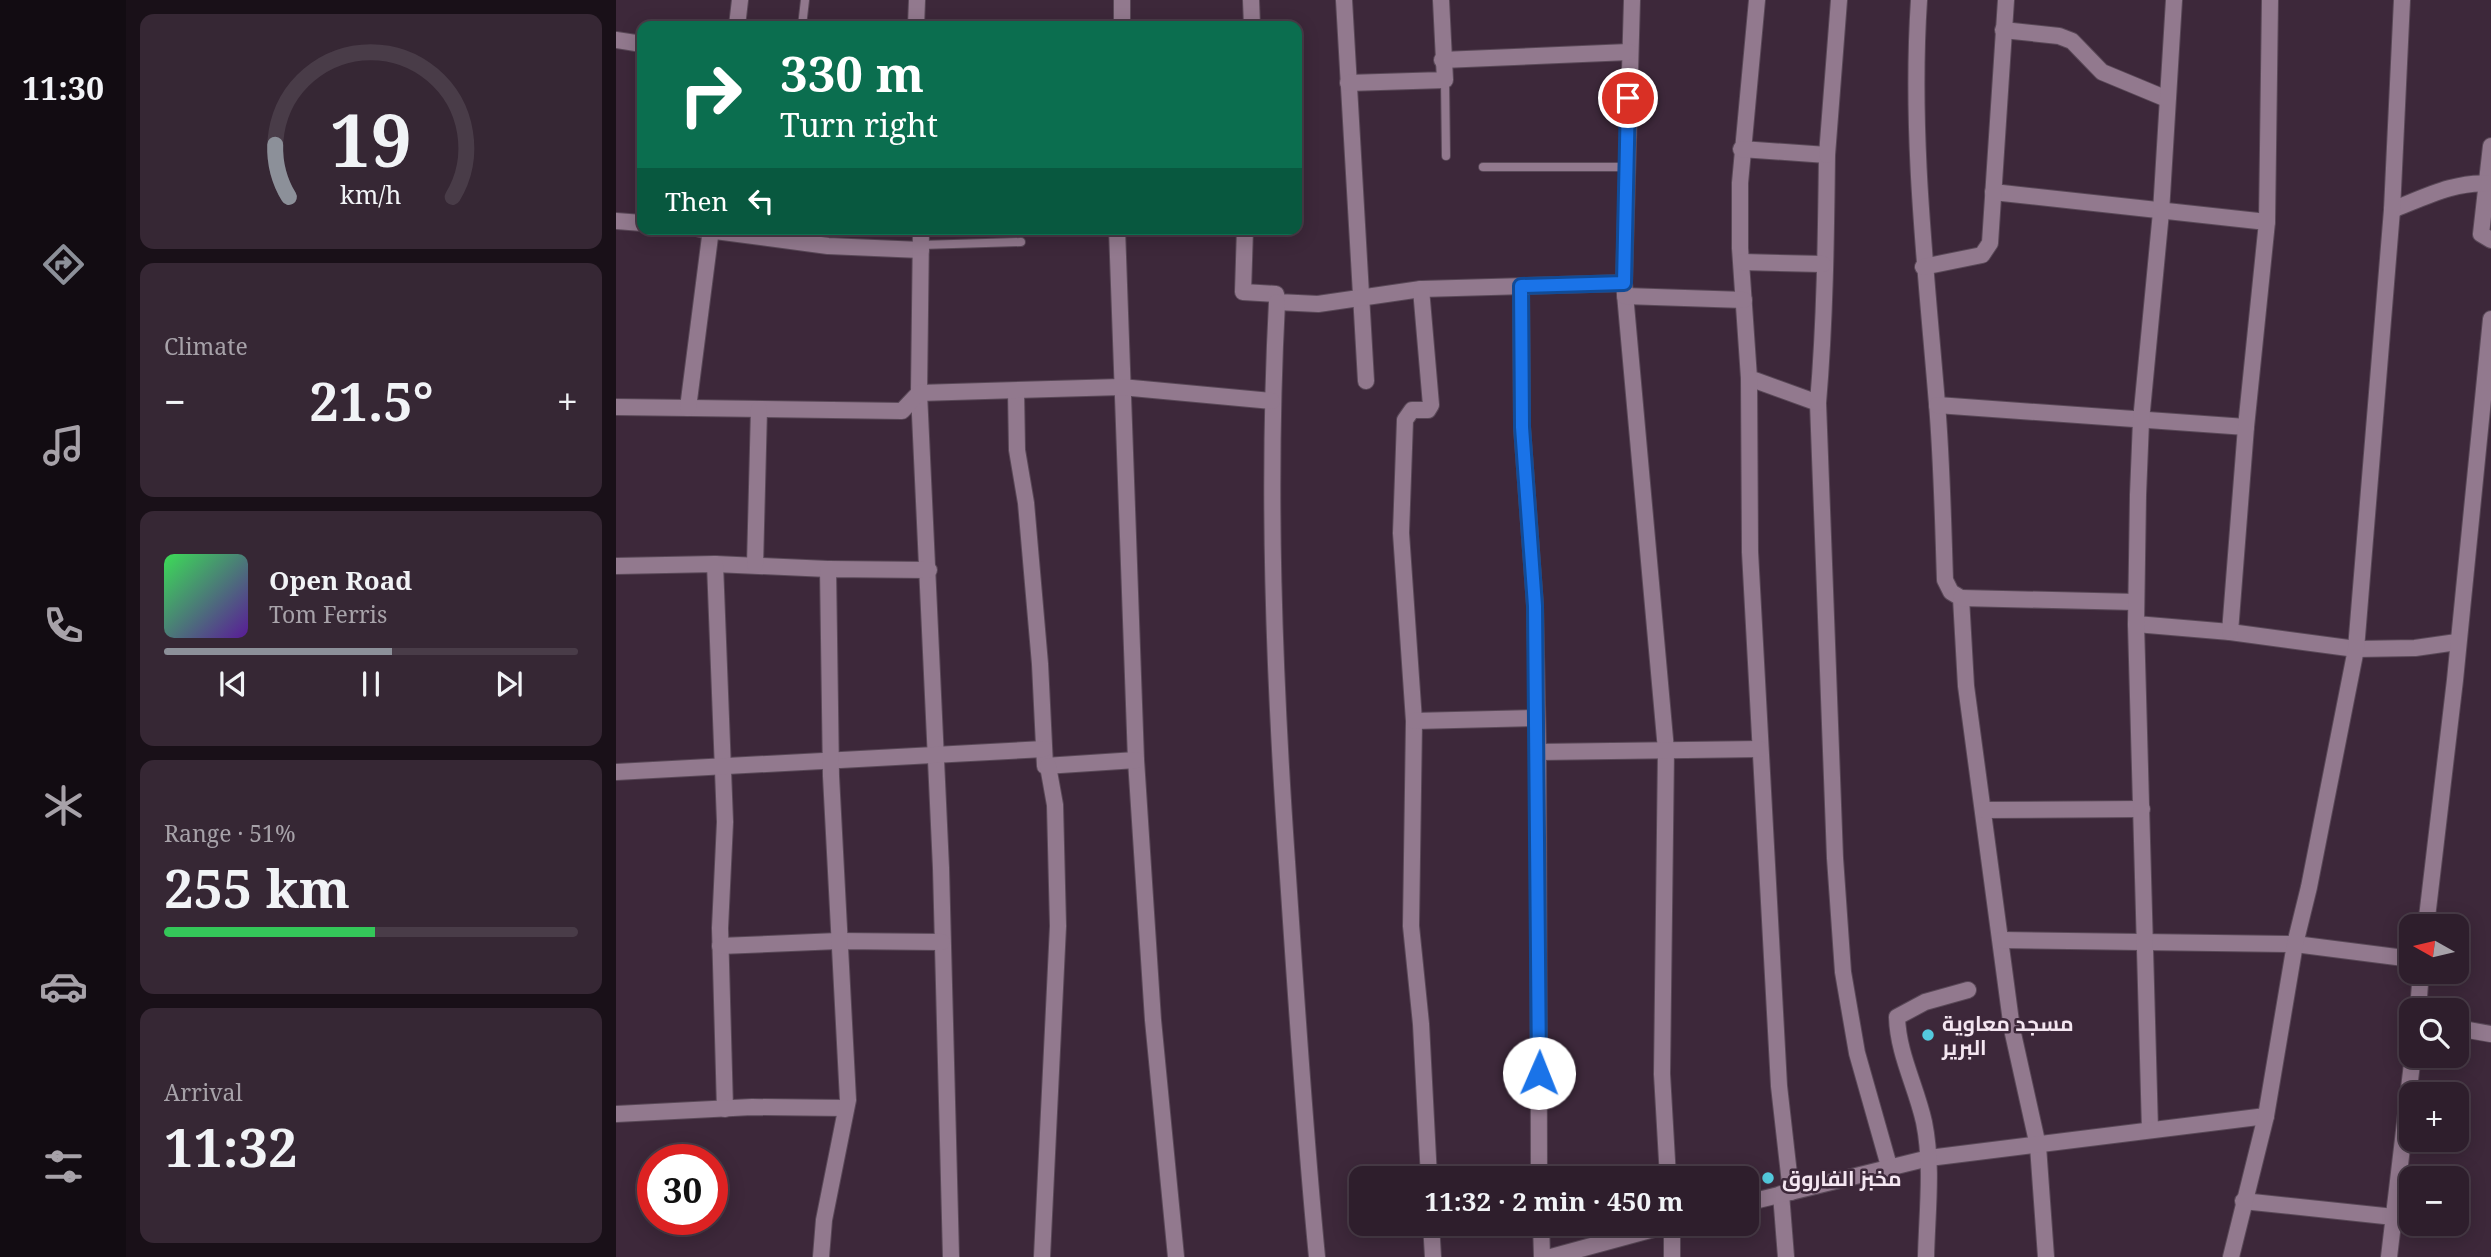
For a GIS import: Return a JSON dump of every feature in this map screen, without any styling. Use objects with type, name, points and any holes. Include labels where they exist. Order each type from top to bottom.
[{"type":"street","points":[[738,21],[740,0]]},
{"type":"street","points":[[916,21],[917,0]]},
{"type":"street","points":[[1122,0],[1122,21]]},
{"type":"street","points":[[1251,0],[1252,21]]},
{"type":"street","points":[[1344,0],[1366,382]]},
{"type":"street","points":[[1348,83],[1446,80],[1442,60],[1441,0]]},
{"type":"street","points":[[1632,0],[1624,290],[1666,750],[1662,1046],[1667,1166]]},
{"type":"street","points":[[1757,0],[1741,149],[1740,248],[1749,378],[1750,552],[1786,1193],[1786,1257]]},
{"type":"street","points":[[1839,0],[1827,155],[1823,264],[1825,327],[1818,403],[1835,858],[1843,972],[1857,1053],[1889,1167]]},
{"type":"street","points":[[1919,0],[1914,107],[1923,267],[1937,405],[1945,580],[1951,592],[1961,598],[2136,602]]},
{"type":"street","points":[[1923,267],[1982,255],[1988,250],[2006,0],[1999,0]]},
{"type":"street","points":[[2150,1130],[2136,602],[2141,421],[2161,212],[2174,0]]},
{"type":"street","points":[[2231,632],[2246,427],[2267,222],[2270,0]]},
{"type":"street","points":[[2231,1257],[2266,1116],[2295,944],[2309,887],[2356,649],[2392,210],[2402,0]]},
{"type":"street","points":[[2003,30],[2059,36],[2072,41],[2102,72],[2167,99]]},
{"type":"street","points":[[616,40],[637,43]]},
{"type":"street","points":[[1442,60],[1629,52]]},
{"type":"street","points":[[2491,146],[2481,234],[2491,240]]},
{"type":"street","points":[[1741,149],[1827,155]]},
{"type":"street","points":[[2392,210],[2439,192],[2477,182],[2488,183]]},
{"type":"street","points":[[1993,192],[2267,222]]},
{"type":"street","points":[[616,221],[637,223]]},
{"type":"street","points":[[688,408],[707,235]]},
{"type":"street","points":[[746,235],[828,246],[921,242],[919,393],[936,753],[951,1257]]},
{"type":"street","points":[[1117,235],[1136,760],[1153,1020],[1176,1257]]},
{"type":"street","points":[[1245,235],[1243,292],[1276,294],[1277,302],[1270,474],[1276,714],[1301,1094],[1317,1257]]},
{"type":"street","points":[[1742,262],[1823,264]]},
{"type":"street","points":[[1277,302],[1318,303],[1421,289],[1521,286],[1624,290],[1744,300]]},
{"type":"street","points":[[1521,286],[1522,427],[1535,606],[1538,752],[1539,1166]]},
{"type":"street","points":[[1421,289],[1431,405],[1428,410],[1412,410],[1405,420],[1401,533],[1414,721],[1411,926],[1421,1024],[1428,1166]]},
{"type":"street","points":[[2427,914],[2487,383],[2491,319]]},
{"type":"street","points":[[1749,378],[1818,403]]},
{"type":"street","points":[[616,407],[902,411],[919,393],[1121,387],[1272,401]]},
{"type":"street","points":[[1016,391],[1017,450],[1026,503],[1045,766],[1048,766],[1055,805],[1058,926],[1042,1257]]},
{"type":"street","points":[[1937,405],[2246,427]]},
{"type":"street","points":[[755,565],[759,409]]},
{"type":"street","points":[[616,566],[715,564],[929,570]]},
{"type":"street","points":[[715,564],[722,717],[720,768],[725,822],[720,946],[725,1109]]},
{"type":"street","points":[[821,1257],[824,1220],[846,1108],[831,759],[828,569]]},
{"type":"street","points":[[1961,598],[1966,686],[2012,1029],[2038,1146],[2046,1257]]},
{"type":"street","points":[[2136,624],[2231,632],[2356,649],[2415,648],[2458,642]]},
{"type":"street","points":[[1414,721],[1537,719]]},
{"type":"street","points":[[616,772],[1045,749]]},
{"type":"street","points":[[1538,752],[1760,749]]},
{"type":"street","points":[[1048,766],[1136,760]]},
{"type":"street","points":[[1983,810],[2141,809]]},
{"type":"street","points":[[2001,940],[2295,944],[2399,957]]},
{"type":"street","points":[[720,946],[838,941],[943,942]]},
{"type":"street","points":[[1926,1257],[1930,1158],[1923,1121],[1898,1040],[1897,1017],[1925,1002],[1968,990]]},
{"type":"street","points":[[2469,1030],[2491,1034]]},
{"type":"street","points":[[2389,1257],[2411,1068]]},
{"type":"street","points":[[616,1114],[725,1109],[846,1108]]},
{"type":"street","points":[[1759,1200],[1930,1158],[2266,1116]]},
{"type":"street","points":[[2243,1201],[2394,1217]]},
{"type":"street","points":[[1432,1236],[1433,1257]]},
{"type":"street","points":[[1541,1236],[1542,1257]]},
{"type":"street","points":[[1551,1257],[1629,1236]]},
{"type":"street","points":[[1672,1257],[1673,1236]]},
{"type":"lane","points":[[803,21],[805,0]]},
{"type":"lane","points":[[1446,80],[1446,156]]},
{"type":"lane","points":[[1483,167],[1626,167]]},
{"type":"lane","points":[[921,242],[1021,242]]},
{"type":"place","name":"مسجد معاوية البرير","points":[[1928,1035]]},
{"type":"place","name":"مخبز الفاروق","points":[[1768,1178]]},
{"type":"route","points":[[1539,1073],[1541,1027],[1535,606],[1522,427],[1521,286],[1624,283],[1628,98]]}]
